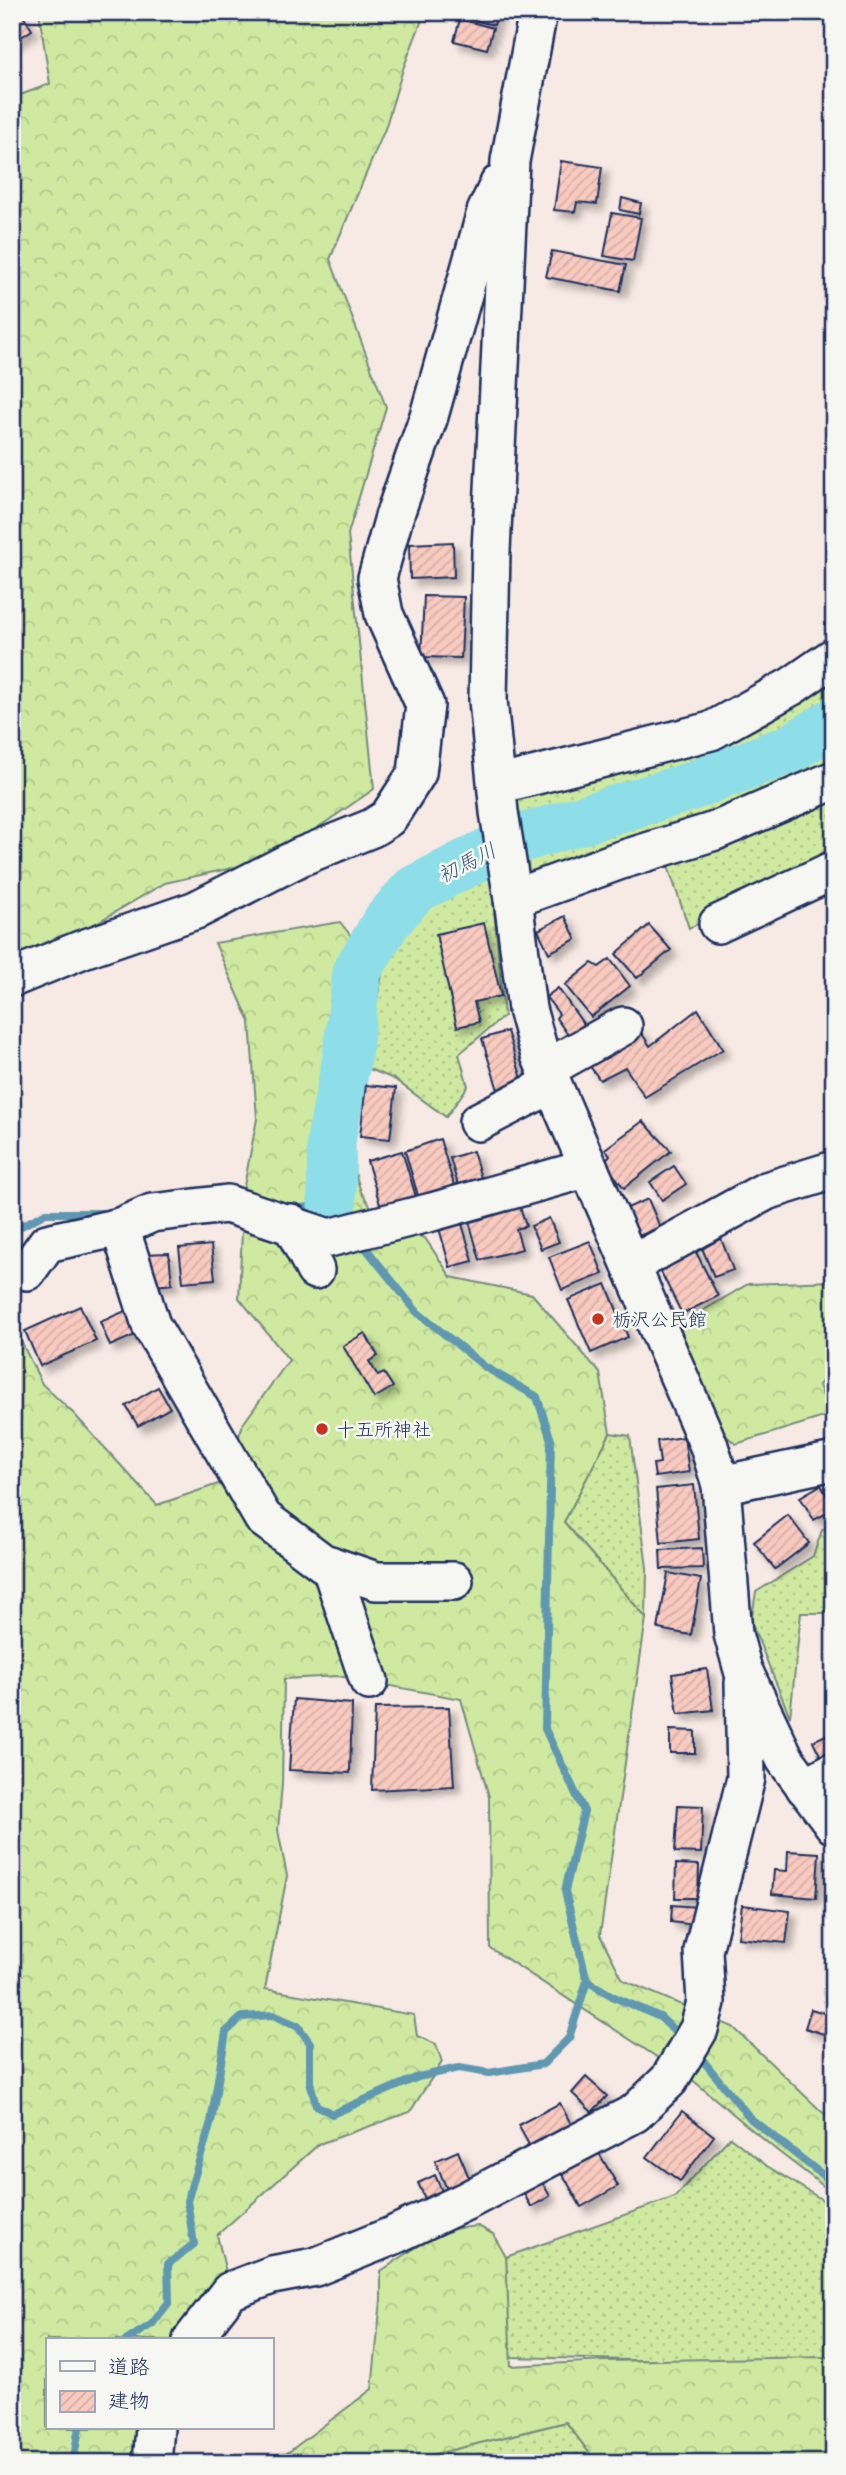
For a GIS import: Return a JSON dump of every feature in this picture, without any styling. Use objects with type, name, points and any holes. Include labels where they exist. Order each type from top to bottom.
[{"type":"street","points":[[538,12],[510,161],[489,612],[488,700],[498,798],[527,1009],[549,1077],[709,1446],[721,1485],[733,1634],[743,1670],[785,1759],[819,1779],[834,1825]]},
{"type":"street","points":[[12,978],[83,949],[196,910],[300,857],[372,828],[388,818],[417,773],[425,705],[384,614],[377,578],[394,517],[429,416],[486,212],[510,161]]},
{"type":"street","points":[[498,798],[711,731],[763,704],[834,657]]},
{"type":"street","points":[[511,890],[715,831],[834,780]]},
{"type":"street","points":[[718,924],[834,870]]},
{"type":"street","points":[[478,1122],[623,1026]]},
{"type":"street","points":[[27,1271],[47,1244],[120,1227],[152,1213],[227,1204],[291,1223],[322,1254],[369,1229],[589,1168]]},
{"type":"street","points":[[631,1265],[766,1191],[834,1170]]},
{"type":"street","points":[[120,1227],[151,1325],[263,1518],[323,1563],[376,1581],[454,1581]]},
{"type":"street","points":[[721,1485],[834,1461]]},
{"type":"street","points":[[330,1565],[369,1681]]},
{"type":"street","points":[[194,2338],[230,2291],[272,2274],[315,2267],[392,2236],[635,2113],[669,2080],[699,2029],[706,2002],[703,1951],[746,1778],[743,1670]]},
{"type":"street","points":[[152,2463],[155,2430]]},
{"type":"green space","points":[[39,12],[425,12],[403,69],[385,129],[330,259],[386,407],[348,534],[374,789],[272,859],[165,883],[12,972],[12,98],[50,84]]},
{"type":"green space","points":[[834,677],[834,758],[812,772],[738,804],[547,873],[525,872],[517,800],[527,788]]},
{"type":"green space","points":[[834,801],[834,859],[689,928],[667,863]]},
{"type":"green space","points":[[490,868],[504,1016],[459,1054],[468,1086],[446,1117],[394,1079],[364,1067],[385,959],[387,921]]},
{"type":"green space","points":[[340,922],[377,969],[347,1111],[349,1153],[361,1192],[383,1225],[425,1238],[451,1277],[532,1294],[600,1373],[610,1433],[564,1522],[646,1618],[600,1935],[623,1980],[733,2027],[822,2112],[834,2119],[834,2194],[695,2082],[490,1948],[489,1797],[461,1699],[338,1676],[284,1679],[282,1784],[278,1830],[287,1876],[265,1989],[414,2015],[417,2036],[436,2044],[442,2062],[410,2112],[319,2144],[217,2235],[230,2289],[193,2338],[46,2338],[46,2430],[161,2430],[154,2463],[12,2463],[12,1323],[42,1384],[74,1414],[157,1505],[224,1482],[243,1424],[289,1360],[239,1298],[244,1186],[257,1119],[250,1022],[215,943]]},
{"type":"green space","points":[[834,1281],[834,1368],[819,1385],[830,1415],[736,1444],[714,1426],[679,1349],[682,1323],[748,1284]]},
{"type":"green space","points":[[610,1433],[630,1436],[647,1568],[646,1618],[564,1522]]},
{"type":"green space","points":[[834,1524],[834,1613],[801,1613],[790,1717],[751,1622],[756,1592],[813,1556],[822,1530]]},
{"type":"green space","points":[[730,2137],[767,2166],[834,2207],[834,2365],[510,2357],[506,2257],[675,2197]]},
{"type":"green space","points":[[478,2226],[493,2234],[506,2257],[511,2366],[604,2361],[827,2357],[834,2360],[834,2463],[597,2463],[566,2422],[427,2456],[414,2463],[274,2463],[372,2389],[381,2300],[381,2271],[442,2230]]},
{"type":"green space","points":[[566,2422],[597,2463],[414,2463],[427,2456]]},
{"type":"building","points":[[12,12],[21,12],[32,30],[12,43]]},
{"type":"building","points":[[462,12],[498,12],[494,25],[461,17]]},
{"type":"building","points":[[460,19],[493,28],[487,49],[454,41]]},
{"type":"building","points":[[561,161],[602,167],[597,204],[577,202],[575,212],[554,210]]},
{"type":"building","points":[[622,198],[641,203],[639,214],[620,210]]},
{"type":"building","points":[[612,213],[641,218],[633,261],[604,256]]},
{"type":"building","points":[[552,251],[626,265],[620,291],[546,277]]},
{"type":"building","points":[[453,542],[454,577],[410,579],[409,544]]},
{"type":"building","points":[[424,596],[464,597],[461,658],[421,657]]},
{"type":"building","points":[[565,916],[576,939],[549,953],[538,930]]},
{"type":"building","points":[[484,923],[501,996],[474,1002],[479,1022],[457,1027],[436,934]]},
{"type":"building","points":[[649,925],[671,950],[637,978],[616,954]]},
{"type":"building","points":[[610,959],[630,986],[591,1017],[565,985],[592,963],[599,967]]},
{"type":"building","points":[[558,988],[584,1025],[569,1036],[556,1018],[559,1014],[546,997]]},
{"type":"building","points":[[698,1009],[723,1049],[645,1097],[625,1067],[600,1080],[589,1065],[639,1029],[650,1046]]},
{"type":"building","points":[[507,1031],[523,1082],[498,1090],[482,1039]]},
{"type":"building","points":[[366,1085],[396,1088],[390,1139],[360,1136]]},
{"type":"building","points":[[643,1121],[671,1151],[624,1188],[604,1162],[610,1155],[605,1149]]},
{"type":"building","points":[[440,1139],[457,1195],[421,1206],[405,1151]]},
{"type":"building","points":[[402,1151],[417,1200],[382,1211],[367,1161]]},
{"type":"building","points":[[473,1151],[481,1178],[458,1185],[450,1158]]},
{"type":"building","points":[[674,1166],[686,1184],[662,1200],[650,1182]]},
{"type":"building","points":[[648,1199],[660,1227],[639,1236],[627,1208]]},
{"type":"building","points":[[520,1207],[526,1226],[516,1229],[522,1249],[480,1260],[469,1221]]},
{"type":"building","points":[[459,1214],[473,1261],[450,1267],[437,1221]]},
{"type":"building","points":[[549,1218],[559,1242],[541,1249],[531,1226]]},
{"type":"building","points":[[720,1236],[733,1270],[714,1277],[700,1243]]},
{"type":"building","points":[[590,1241],[603,1274],[562,1290],[549,1257]]},
{"type":"building","points":[[692,1244],[718,1296],[682,1314],[656,1262]]},
{"type":"building","points":[[211,1245],[215,1279],[183,1282],[179,1248]]},
{"type":"building","points":[[169,1253],[172,1284],[147,1287],[142,1254]]},
{"type":"building","name":"栃沢公民館","points":[[606,1284],[628,1337],[591,1353],[568,1300]]},
{"type":"building","points":[[80,1306],[96,1341],[40,1366],[25,1331]]},
{"type":"building","points":[[132,1308],[142,1332],[110,1346],[100,1322]]},
{"type":"building","points":[[365,1333],[378,1356],[369,1361],[378,1376],[384,1373],[393,1387],[374,1398],[343,1346]]},
{"type":"building","points":[[158,1387],[170,1408],[138,1426],[126,1406]]},
{"type":"building","points":[[684,1437],[689,1472],[655,1477],[653,1464],[660,1463],[657,1441]]},
{"type":"building","points":[[694,1485],[699,1539],[661,1543],[656,1489]]},
{"type":"building","points":[[821,1485],[834,1509],[814,1520],[800,1497]]},
{"type":"building","points":[[788,1515],[809,1543],[775,1569],[754,1542]]},
{"type":"building","points":[[702,1548],[703,1568],[661,1569],[660,1550]]},
{"type":"building","points":[[668,1573],[701,1579],[691,1635],[658,1629]]},
{"type":"building","points":[[707,1669],[713,1710],[678,1714],[672,1674]]},
{"type":"building","points":[[294,1699],[352,1704],[350,1773],[289,1770]]},
{"type":"building","points":[[449,1707],[454,1786],[372,1790],[375,1708]]},
{"type":"building","points":[[670,1730],[695,1731],[695,1753],[670,1753]]},
{"type":"building","points":[[832,1732],[834,1759],[824,1763],[813,1741]]},
{"type":"building","points":[[678,1805],[703,1806],[701,1853],[675,1852]]},
{"type":"building","points":[[788,1851],[819,1853],[816,1898],[772,1894],[774,1870],[787,1871]]},
{"type":"building","points":[[676,1864],[699,1865],[698,1898],[675,1898]]},
{"type":"building","points":[[672,1905],[697,1907],[695,1925],[671,1922]]},
{"type":"building","points":[[742,1905],[790,1911],[786,1943],[738,1938]]},
{"type":"building","points":[[811,2009],[834,2016],[833,2037],[805,2028]]},
{"type":"building","points":[[586,2077],[607,2096],[592,2112],[572,2093]]},
{"type":"building","points":[[560,2103],[574,2130],[533,2152],[518,2125]]},
{"type":"building","points":[[682,2111],[714,2136],[680,2181],[647,2157]]},
{"type":"building","points":[[596,2148],[618,2186],[581,2207],[560,2169]]},
{"type":"building","points":[[458,2151],[472,2185],[449,2194],[435,2161]]},
{"type":"building","points":[[435,2175],[444,2196],[427,2203],[418,2183]]},
{"type":"building","points":[[542,2182],[550,2196],[531,2207],[523,2192]]},
{"type":"waterway","name":"初馬川","points":[[332,1205],[331,1141],[347,1057],[357,971],[387,921],[414,890],[506,843],[689,787],[790,749],[834,722]]},
{"type":"waterway","points":[[291,1206],[300,1208],[332,1205],[346,1222]]},
{"type":"waterway","points":[[12,1231],[46,1213],[107,1213]]},
{"type":"waterway","points":[[130,2338],[152,2324],[169,2302],[168,2264],[194,2244],[187,2201],[211,2122],[226,2032],[242,2017],[273,2015],[298,2026],[310,2043],[310,2082],[316,2105],[332,2114],[418,2077],[459,2068],[489,2073],[543,2064],[569,2038],[587,1981],[565,1891],[584,1811],[545,1729],[551,1440],[537,1397],[485,1367],[417,1312],[360,1241]]},
{"type":"waterway","points":[[587,1981],[614,1997],[660,2017],[682,2038]]},
{"type":"waterway","points":[[696,2052],[751,2119],[834,2184]]},
{"type":"waterway","points":[[73,2463],[79,2430]]},
{"type":"place","name":"栃沢公民館","points":[[598,1319]]},
{"type":"place","name":"十五所神社","points":[[322,1429]]}]
